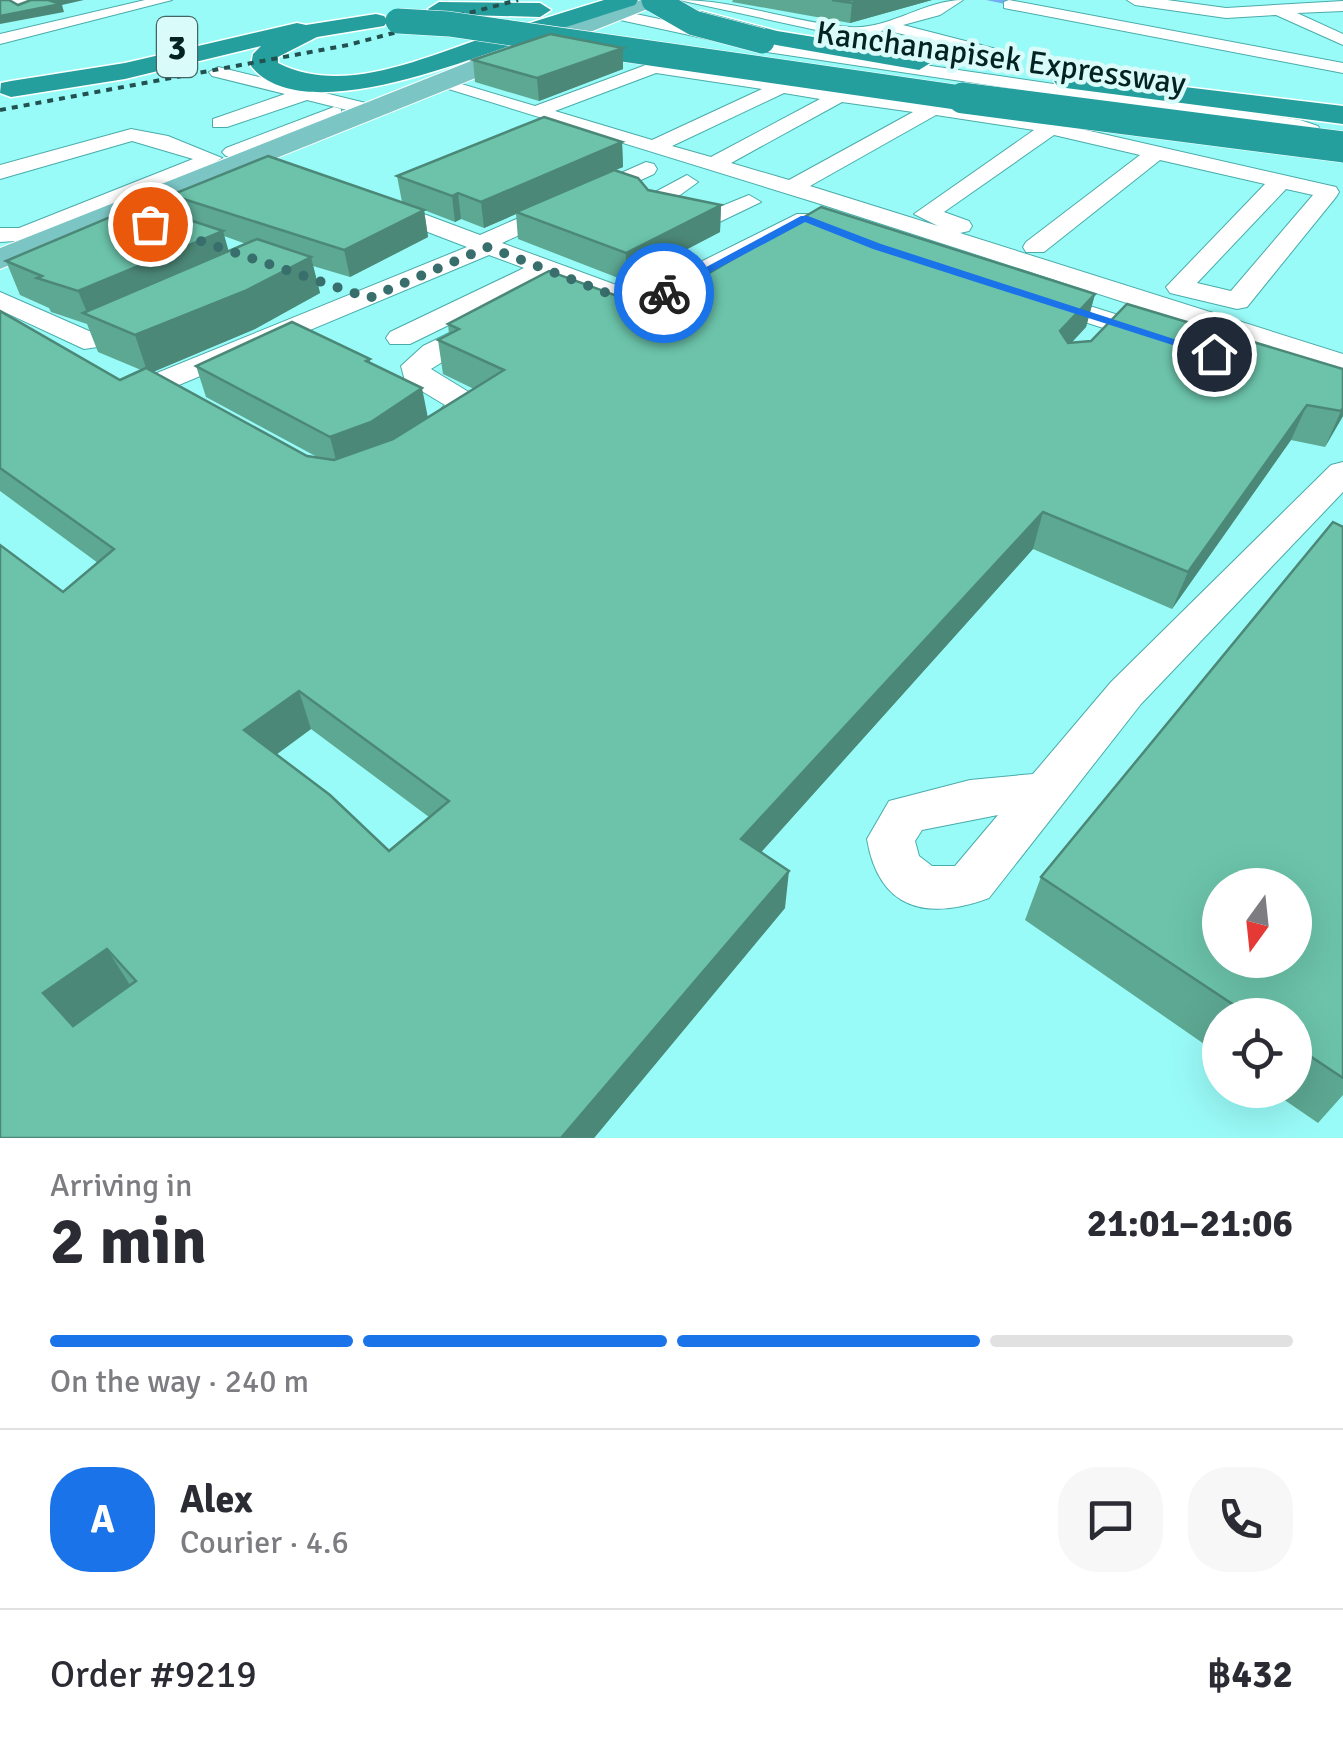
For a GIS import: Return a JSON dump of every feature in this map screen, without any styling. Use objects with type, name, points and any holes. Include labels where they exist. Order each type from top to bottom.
[{"type":"highway","name":"3","points":[[3,85],[47,80],[353,0]]},
{"type":"highway","name":"Kanchanapisek Expressway","points":[[457,0],[786,54],[1343,129]]},
{"type":"highway","points":[[496,0],[568,0]]},
{"type":"highway","points":[[657,0],[678,16],[731,34],[789,46],[1343,114]]},
{"type":"highway","points":[[668,0],[703,18],[750,32],[919,62]]},
{"type":"highway","name":"3","points":[[3,85],[311,5]]},
{"type":"highway","points":[[393,8],[297,36],[266,54],[264,66],[303,81],[394,76],[615,5]]},
{"type":"highway","points":[[47,80],[393,8],[492,12],[615,5]]},
{"type":"highway","points":[[3,85],[142,68],[393,8],[468,26],[880,88],[1343,143]]},
{"type":"highway","points":[[85,56],[274,10]]},
{"type":"highway","points":[[3,85],[132,43]]},
{"type":"main road","points":[[0,258],[262,154],[293,135],[371,110],[547,40],[615,5],[657,0]]},
{"type":"street","points":[[19,4],[47,0],[96,16]]},
{"type":"street","points":[[687,0],[715,2],[853,33],[934,12],[955,0]]},
{"type":"street","points":[[118,2],[159,6]]},
{"type":"street","points":[[1128,2],[1226,13],[1284,14],[1343,40]]},
{"type":"street","points":[[1254,18],[1337,4]]},
{"type":"street","points":[[547,40],[1252,145],[1305,151],[1317,144],[1311,130],[1300,126],[767,47],[615,5]]},
{"type":"street","points":[[1009,5],[1343,68]]},
{"type":"street","points":[[0,39],[96,16],[159,6]]},
{"type":"street","points":[[1158,6],[1182,15],[1172,22]]},
{"type":"street","points":[[883,26],[1003,53],[975,53]]},
{"type":"street","points":[[1145,43],[1182,38]]},
{"type":"street","points":[[1208,63],[1211,57],[1234,48]]},
{"type":"street","points":[[1295,80],[1322,64]]},
{"type":"street","points":[[536,112],[647,68],[1050,128],[1328,192],[1237,301],[926,214],[1050,128]]},
{"type":"street","points":[[218,72],[371,110]]},
{"type":"street","points":[[664,89],[698,74]]},
{"type":"street","points":[[706,98],[742,82]]},
{"type":"street","points":[[438,83],[616,136],[687,182],[822,225],[695,304]]},
{"type":"street","points":[[163,381],[369,298],[484,245],[778,89]]},
{"type":"street","points":[[220,123],[304,94]]},
{"type":"street","points":[[408,95],[650,158],[712,165],[1343,364]]},
{"type":"street","points":[[712,165],[839,96]]},
{"type":"street","points":[[791,188],[933,109]]},
{"type":"street","points":[[579,125],[613,111]]},
{"type":"street","points":[[233,152],[293,135],[334,113]]},
{"type":"street","points":[[616,136],[652,121]]},
{"type":"street","points":[[0,164],[111,131]]},
{"type":"street","points":[[0,172],[131,135],[161,140],[211,158],[22,236],[0,235]]},
{"type":"street","points":[[1034,247],[1157,152]]},
{"type":"street","points":[[262,154],[299,167]]},
{"type":"street","points":[[1180,287],[1281,181]]},
{"type":"street","points":[[687,182],[654,202],[656,207],[709,220],[749,202]]},
{"type":"street","points":[[362,199],[639,303],[804,218]]},
{"type":"street","points":[[60,263],[150,224],[116,212]]},
{"type":"street","points":[[400,338],[558,273]]},
{"type":"street","points":[[412,446],[448,423],[462,407],[448,391],[416,375],[420,360],[558,273]]},
{"type":"street","points":[[334,286],[369,298]]},
{"type":"street","points":[[5,291],[84,340],[94,340],[155,312]]},
{"type":"street","points":[[1021,293],[1188,346]]},
{"type":"street","points":[[1090,344],[1111,322]]},
{"type":"street","points":[[1042,792],[1126,693],[1261,551],[1343,472]]},
{"type":"building","points":[[0,0],[18,5],[31,0],[61,4],[0,16]]},
{"type":"building","points":[[550,34],[623,48],[537,78],[473,60]]},
{"type":"building","points":[[544,117],[622,142],[481,202],[397,176]]},
{"type":"building","points":[[268,156],[424,210],[344,250],[171,195]]},
{"type":"building","points":[[614,170],[638,178],[648,190],[721,205],[626,253],[516,212]]},
{"type":"building","points":[[141,204],[223,231],[78,291],[37,278],[42,276],[6,261]]},
{"type":"building","points":[[821,207],[1095,294],[1060,331],[1068,343],[1091,341],[1127,304],[1343,369],[1343,408],[1341,411],[1307,405],[1188,572],[1043,512],[741,839],[789,871],[561,1138],[0,1138],[0,545],[63,592],[114,549],[0,468],[0,311],[120,380],[146,368],[307,456],[334,460],[393,439],[504,370],[438,340],[459,329],[448,324],[549,271],[617,296],[650,277],[682,267],[706,275]],"holes":[[[299,691],[449,801],[389,851],[330,795],[244,730]],[[107,949],[136,981],[73,1026],[43,993]]]},
{"type":"building","points":[[257,239],[311,257],[245,291],[135,335],[83,313]]},
{"type":"building","points":[[292,322],[422,388],[371,422],[330,437],[196,366]]},
{"type":"building","points":[[1333,522],[1343,527],[1343,1078],[1312,1057],[1312,998],[1223,998],[1041,877]]},
{"type":"waterway","points":[[992,0],[1042,9]]},
{"type":"railway","points":[[0,110],[348,45],[518,0]]},
{"type":"way so far","points":[[150,224],[369,298],[488,247],[630,302],[639,303],[664,293]]},
{"type":"route","points":[[664,293],[804,218],[877,246],[1214,354]]}]
